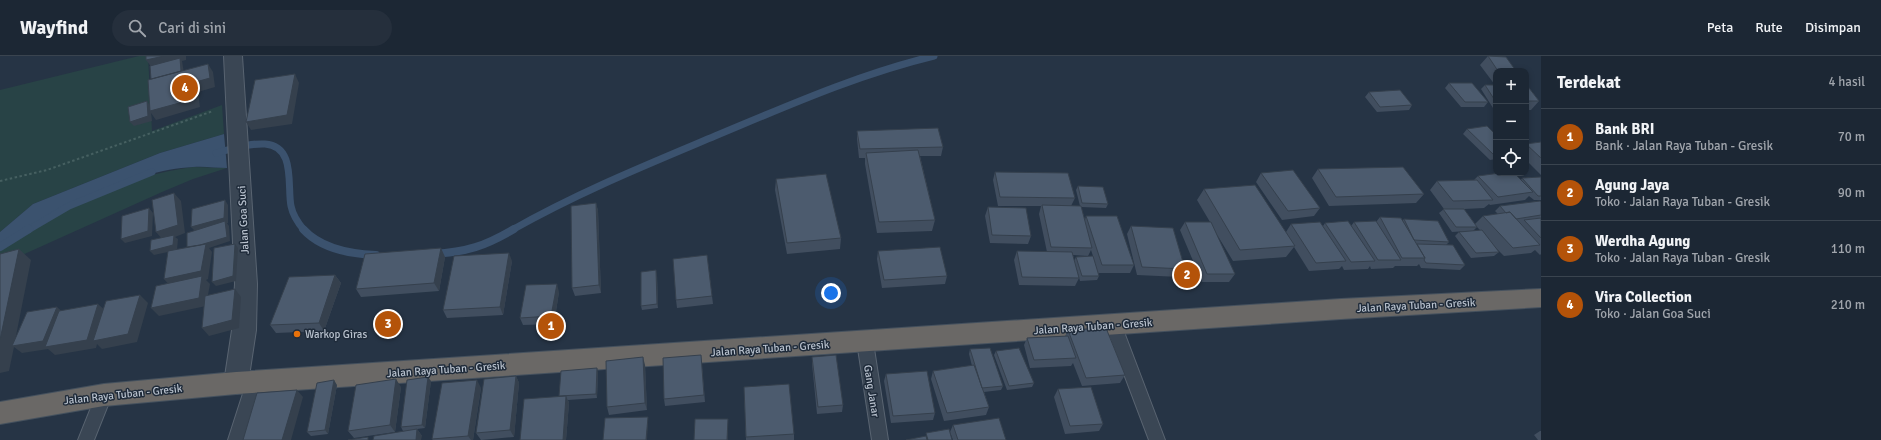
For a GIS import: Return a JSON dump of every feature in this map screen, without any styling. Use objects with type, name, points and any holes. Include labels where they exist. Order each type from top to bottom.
[{"type":"highway","name":"Jalan Raya Tuban - Gresik","points":[[0,413],[104,395],[245,382],[865,342],[1113,324],[1541,298]]},
{"type":"street","name":"Jalan Goa Suci","points":[[233,56],[241,172],[246,300],[245,382]]},
{"type":"lane","points":[[1113,324],[1157,440]]},
{"type":"lane","name":"Gang Janar","points":[[865,342],[880,440]]},
{"type":"lane","points":[[236,440],[245,382]]},
{"type":"lane","points":[[86,440],[104,395]]},
{"type":"path","points":[[0,180],[52,169],[236,103]]},
{"type":"green space","points":[[139,56],[148,56],[152,131],[222,105],[224,134],[160,153],[33,204],[0,232],[0,90]]},
{"type":"green space","points":[[193,167],[227,168],[193,179],[162,192],[0,265],[0,250],[43,219],[66,207],[90,195],[141,178]]},
{"type":"water","points":[[224,134],[227,168],[197,167],[169,170],[118,184],[65,207],[19,235],[0,250],[0,232],[33,204],[160,153]]},
{"type":"building","points":[[146,56],[164,56],[146,60]]},
{"type":"building","points":[[1488,56],[1506,57],[1514,68],[1496,68]]},
{"type":"building","points":[[180,58],[181,71],[151,79],[150,66]]},
{"type":"building","points":[[208,64],[210,78],[192,83],[194,99],[150,111],[148,80]]},
{"type":"building","points":[[295,74],[287,115],[246,122],[255,80]]},
{"type":"building","points":[[1449,83],[1472,83],[1488,102],[1465,102]]},
{"type":"building","points":[[1485,85],[1493,85],[1493,97]]},
{"type":"building","points":[[1529,88],[1539,101],[1529,101]]},
{"type":"building","points":[[1400,90],[1412,105],[1380,107],[1369,92]]},
{"type":"building","points":[[147,101],[148,116],[130,122],[128,107]]},
{"type":"building","points":[[1487,126],[1493,132],[1493,154],[1467,129]]},
{"type":"building","points":[[938,128],[943,147],[860,149],[857,131]]},
{"type":"building","points":[[1541,142],[1541,158],[1529,147],[1529,144]]},
{"type":"building","points":[[918,150],[935,220],[879,222],[866,153]]},
{"type":"building","points":[[1403,167],[1424,194],[1336,197],[1318,169]]},
{"type":"building","points":[[1293,170],[1320,208],[1288,211],[1261,173]]},
{"type":"building","points":[[995,172],[1068,173],[1075,198],[1000,197]]},
{"type":"building","points":[[826,174],[841,238],[787,243],[776,179]]},
{"type":"building","points":[[1493,174],[1493,176],[1517,176],[1533,192],[1498,197],[1478,176]]},
{"type":"building","points":[[1541,177],[1541,196],[1538,196],[1522,178]]},
{"type":"building","points":[[1477,180],[1493,200],[1453,201],[1437,181]]},
{"type":"building","points":[[1255,185],[1295,246],[1240,250],[1204,189]]},
{"type":"building","points":[[1078,186],[1103,187],[1108,204],[1082,203]]},
{"type":"building","points":[[174,193],[178,225],[156,232],[152,200]]},
{"type":"building","points":[[225,200],[224,218],[191,227],[192,209]]},
{"type":"building","points":[[1540,201],[1541,215],[1516,219],[1510,212],[1506,213],[1500,206]]},
{"type":"building","points":[[596,203],[599,285],[572,288],[571,206]]},
{"type":"building","points":[[1042,205],[1081,206],[1092,248],[1051,247]]},
{"type":"building","points":[[988,207],[1026,208],[1031,236],[992,235]]},
{"type":"building","points":[[149,208],[148,231],[121,239],[122,216]]},
{"type":"building","points":[[1443,209],[1464,209],[1477,227],[1456,227]]},
{"type":"building","points":[[1510,212],[1540,245],[1513,248],[1483,216]]},
{"type":"building","points":[[1086,216],[1117,216],[1134,265],[1102,265]]},
{"type":"building","points":[[1380,217],[1401,218],[1425,258],[1402,258]]},
{"type":"building","points":[[1541,218],[1541,238],[1524,220]]},
{"type":"building","points":[[1404,219],[1438,221],[1449,242],[1414,240]]},
{"type":"building","points":[[225,221],[227,237],[200,245],[187,247],[187,233]]},
{"type":"building","points":[[1348,221],[1375,261],[1351,262],[1325,223]]},
{"type":"building","points":[[1376,221],[1401,260],[1378,260],[1354,222]]},
{"type":"building","points":[[1185,222],[1211,222],[1235,274],[1207,274]]},
{"type":"building","points":[[1320,222],[1346,261],[1316,263],[1291,224]]},
{"type":"building","points":[[1131,226],[1173,228],[1185,269],[1142,267]]},
{"type":"building","points":[[1482,230],[1499,252],[1476,253],[1459,232]]},
{"type":"building","points":[[174,235],[173,245],[150,251],[151,240]]},
{"type":"building","points":[[206,244],[201,271],[164,279],[168,251]]},
{"type":"building","points":[[235,244],[233,276],[212,282],[214,248]]},
{"type":"building","points":[[1417,244],[1453,245],[1465,265],[1426,263],[1424,260],[1425,258]]},
{"type":"building","points":[[940,247],[947,276],[884,280],[878,251]]},
{"type":"building","points":[[441,248],[434,283],[356,289],[365,254]]},
{"type":"building","points":[[19,249],[0,340],[0,254]]},
{"type":"building","points":[[1017,251],[1072,252],[1079,278],[1022,277]]},
{"type":"building","points":[[509,253],[500,307],[443,310],[454,256]]},
{"type":"building","points":[[707,255],[712,296],[676,300],[673,259]]},
{"type":"building","points":[[1093,256],[1099,276],[1082,276],[1076,257]]},
{"type":"building","points":[[656,270],[657,304],[641,306],[641,272]]},
{"type":"building","points":[[335,275],[319,323],[270,325],[289,277]]},
{"type":"building","points":[[202,276],[199,298],[151,308],[156,286]]},
{"type":"building","points":[[557,284],[551,316],[520,318],[526,285]]},
{"type":"building","points":[[235,289],[232,320],[202,328],[205,296]]},
{"type":"building","points":[[140,295],[128,334],[93,341],[106,301]]},
{"type":"building","points":[[98,304],[87,340],[45,347],[59,311]]},
{"type":"building","points":[[57,307],[43,341],[12,346],[27,312]]},
{"type":"building","points":[[1106,328],[1125,375],[1086,378],[1068,330]]},
{"type":"building","points":[[1068,336],[1076,358],[1034,360],[1027,338]]},
{"type":"building","points":[[990,348],[1003,386],[982,388],[970,349]]},
{"type":"building","points":[[1019,348],[1034,383],[1009,386],[996,351]]},
{"type":"building","points":[[701,355],[704,395],[664,399],[663,358]]},
{"type":"building","points":[[836,355],[843,405],[818,407],[812,357]]},
{"type":"building","points":[[643,357],[645,403],[607,407],[606,361]]},
{"type":"building","points":[[974,365],[989,407],[947,413],[933,371]]},
{"type":"building","points":[[597,368],[596,394],[559,396],[561,371]]},
{"type":"building","points":[[927,371],[935,413],[893,416],[886,374]]},
{"type":"building","points":[[516,376],[510,430],[476,433],[484,379]]},
{"type":"building","points":[[428,377],[422,425],[401,427],[407,380]]},
{"type":"building","points":[[396,379],[390,425],[348,431],[356,385]]},
{"type":"building","points":[[334,380],[325,430],[307,432],[317,383]]},
{"type":"building","points":[[477,380],[468,436],[432,439],[442,383]]},
{"type":"building","points":[[789,384],[794,434],[746,437],[744,387]]},
{"type":"building","points":[[1091,387],[1103,424],[1070,426],[1058,389]]},
{"type":"building","points":[[297,390],[282,440],[243,440],[257,393]]},
{"type":"building","points":[[566,396],[563,440],[520,440],[524,399]]},
{"type":"building","points":[[648,417],[646,440],[603,440],[605,418]]},
{"type":"building","points":[[999,418],[1006,440],[958,440],[953,425]]},
{"type":"building","points":[[695,419],[728,419],[727,440],[694,440]]},
{"type":"building","points":[[417,429],[416,440],[373,440],[374,436]]},
{"type":"building","points":[[949,429],[952,440],[928,440],[926,433]]},
{"type":"building","points":[[926,436],[927,440],[906,440]]},
{"type":"building","points":[[368,437],[368,440],[348,440]]},
{"type":"waterway","points":[[512,230],[561,204],[612,180],[769,113],[851,81],[906,63],[934,56]]},
{"type":"waterway","points":[[216,153],[253,144],[275,146],[282,152],[286,159],[288,168],[292,210],[296,219],[304,230]]},
{"type":"waterway","points":[[28,230],[69,206],[152,172]]},
{"type":"waterway","points":[[0,247],[29,229]]},
{"type":"waterway","points":[[433,254],[466,250],[485,244],[514,229]]},
{"type":"waterway","points":[[304,230],[310,236],[327,246],[346,252],[376,255]]},
{"type":"place","name":"Vira Collection","points":[[185,88]]},
{"type":"place","name":"Agung Jaya","points":[[1187,275]]},
{"type":"place","name":"Werdha Agung","points":[[388,324]]},
{"type":"place","name":"Bank BRI","points":[[551,326]]},
{"type":"place","name":"Warkop Giras","points":[[297,334]]}]
